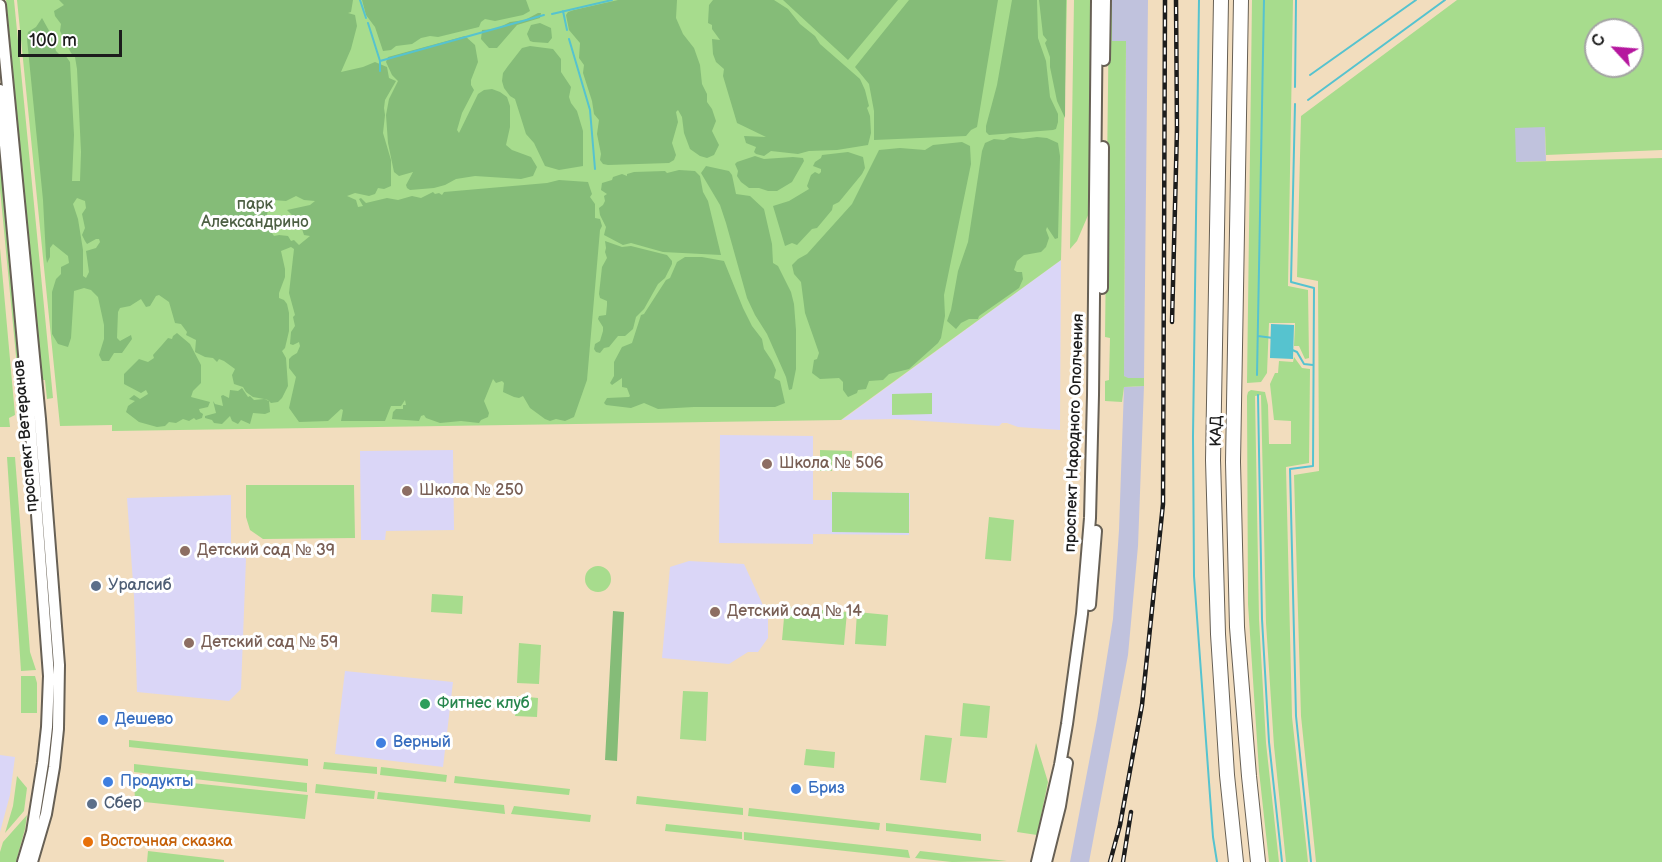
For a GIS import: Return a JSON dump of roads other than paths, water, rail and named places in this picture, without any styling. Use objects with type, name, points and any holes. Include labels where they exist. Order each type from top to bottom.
[{"type":"highway","name":"КАД","points":[[1221,0],[1214,472],[1218,634],[1227,775],[1236,862]]},
{"type":"highway","name":"КАД","points":[[1241,0],[1233,485],[1237,627],[1258,862]]},
{"type":"main road","name":"проспект Народного Ополчения","points":[[1037,862],[1067,724],[1082,614],[1090,518],[1094,376],[1097,0]]},
{"type":"main road","name":"проспект Народного Ополчения","points":[[1046,862],[1060,806],[1074,724],[1090,605],[1096,530],[1100,436],[1105,0]]},
{"type":"main road","name":"проспект Ветеранов","points":[[0,5],[40,419],[59,665],[58,729],[54,765],[45,814],[32,862]]},
{"type":"main road","name":"проспект Ветеранов","points":[[0,90],[29,409],[49,676],[43,763],[32,832],[23,862]]},
{"type":"water","points":[[1271,324],[1294,325],[1293,359],[1270,358]]},
{"type":"waterway","points":[[360,0],[366,18]]},
{"type":"waterway","points":[[552,14],[612,0]]},
{"type":"waterway","points":[[1199,0],[1193,436],[1194,576],[1213,837],[1217,862]]},
{"type":"waterway","points":[[1257,375],[1264,0]]},
{"type":"waterway","points":[[1295,87],[1296,0]]},
{"type":"waterway","points":[[1310,75],[1416,0]]},
{"type":"waterway","points":[[1308,100],[1445,0]]},
{"type":"waterway","points":[[563,11],[567,30]]},
{"type":"waterway","points":[[380,61],[544,15]]},
{"type":"waterway","points":[[368,23],[380,61],[380,71]]},
{"type":"waterway","points":[[569,39],[590,110],[595,169]]},
{"type":"waterway","points":[[1295,104],[1291,282],[1314,288],[1313,466],[1290,469],[1296,716],[1311,862]]},
{"type":"waterway","points":[[1258,336],[1273,338]]},
{"type":"waterway","points":[[1290,349],[1297,352],[1304,364],[1313,365]]},
{"type":"waterway","points":[[1258,395],[1262,619],[1269,742],[1282,862]]},
{"type":"railway","points":[[1110,862],[1120,825],[1142,705],[1163,504],[1165,0]]},
{"type":"railway","points":[[1172,322],[1177,129],[1176,0]]},
{"type":"railway","points":[[1123,862],[1131,812]]},
{"type":"place","name":"Школа № 506","points":[[767,464]]},
{"type":"place","name":"Школа № 250","points":[[407,491]]},
{"type":"place","name":"Детский сад № 39","points":[[185,551]]},
{"type":"place","name":"Уралсиб","points":[[96,586]]},
{"type":"place","name":"Детский сад № 14","points":[[715,612]]},
{"type":"place","name":"Детский сад № 59","points":[[189,643]]},
{"type":"place","name":"Фитнес клуб","points":[[425,704]]},
{"type":"place","name":"Дешево","points":[[103,720]]},
{"type":"place","name":"Верный","points":[[381,743]]},
{"type":"place","name":"Продукты","points":[[108,782]]},
{"type":"place","name":"Бриз","points":[[796,789]]},
{"type":"place","name":"Сбер","points":[[92,804]]},
{"type":"place","name":"Восточная сказка","points":[[88,842]]},
{"type":"park label","name":"парк Александрино","points":[[255,214]]}]
